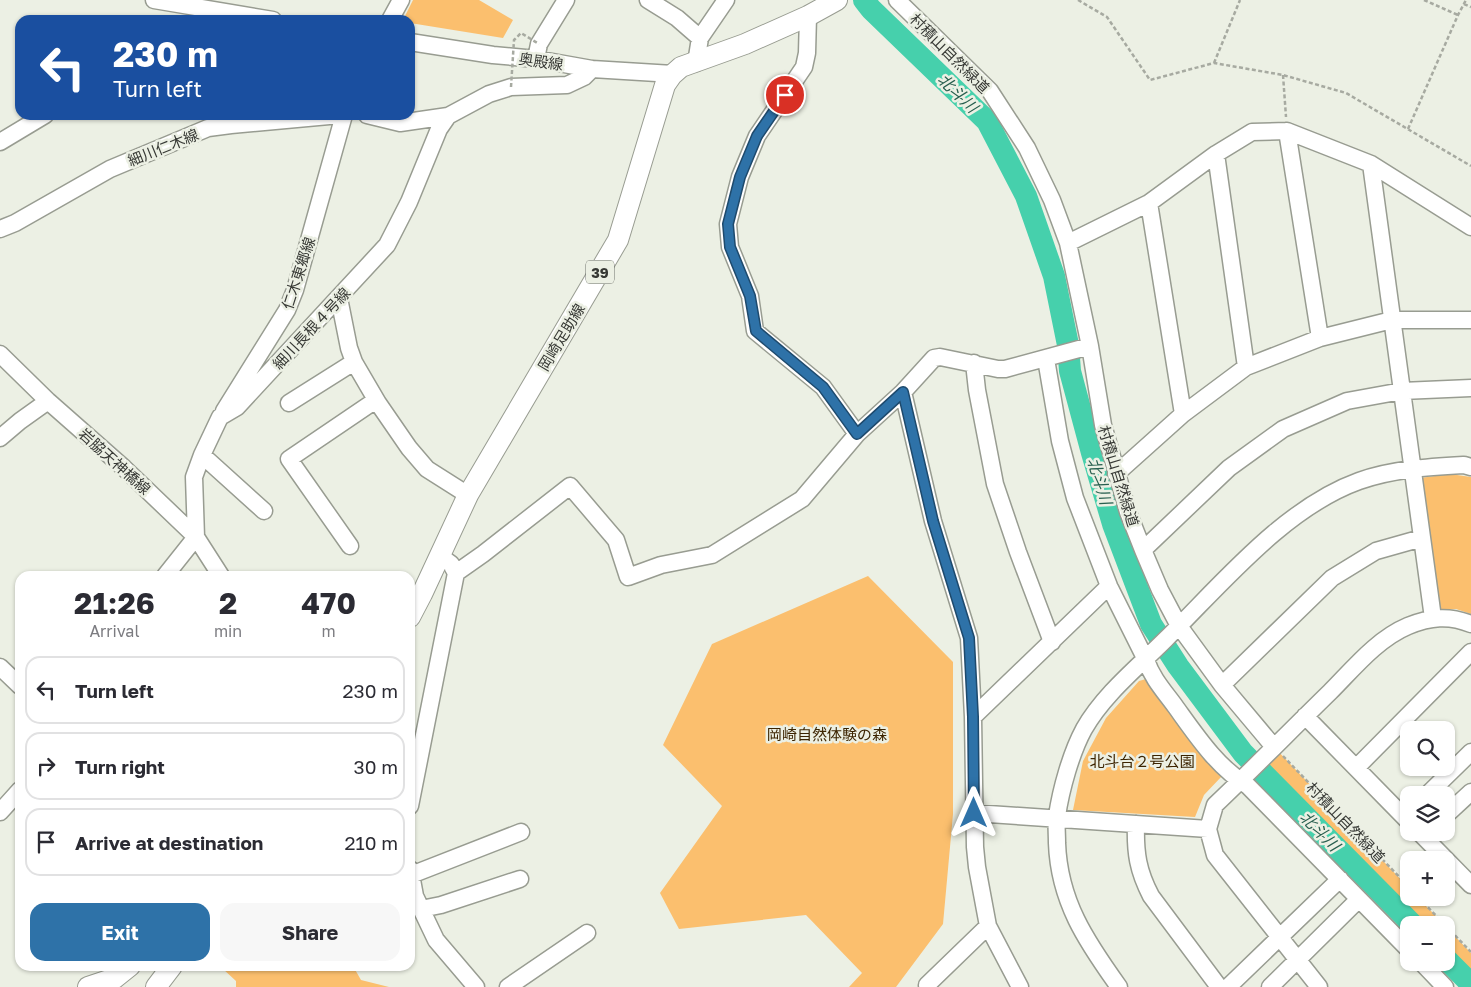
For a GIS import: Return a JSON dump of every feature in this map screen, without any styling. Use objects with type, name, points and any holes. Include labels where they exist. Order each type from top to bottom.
[{"type":"main road","points":[[673,74],[681,67],[745,44],[808,16],[837,0]]},
{"type":"main road","name":"岡崎足助線","points":[[415,605],[468,495],[618,240],[666,85],[673,74]]},
{"type":"main road","points":[[88,987],[115,978],[124,971]]},
{"type":"main road","points":[[156,987],[168,971]]},
{"type":"street","points":[[154,0],[245,15]]},
{"type":"street","points":[[393,15],[401,0]]},
{"type":"street","points":[[538,51],[566,0]]},
{"type":"street","points":[[648,0],[677,18],[700,38]]},
{"type":"street","points":[[696,63],[700,38],[726,0]]},
{"type":"street","name":"村積山自然緑道","points":[[897,0],[990,91],[1026,148],[1052,200],[1068,243],[1086,347],[1103,425],[1128,512],[1143,550],[1177,629],[1271,750]]},
{"type":"street","points":[[808,16],[807,53],[804,67],[757,136],[740,177],[728,224],[730,247],[750,296],[756,331],[823,387],[857,434]]},
{"type":"street","name":"奥殿線","points":[[415,43],[493,55],[538,51],[592,69],[673,74]]},
{"type":"street","points":[[387,120],[400,123],[448,116],[489,94],[512,87],[567,85],[584,77],[592,69]]},
{"type":"street","name":"細川長根４号線","points":[[220,417],[237,407],[387,245],[410,202],[439,129],[448,116]]},
{"type":"street","points":[[0,142],[37,120]]},
{"type":"street","name":"細川仁木線","points":[[0,229],[15,223],[110,169],[229,120]]},
{"type":"street","name":"仁木東郷線","points":[[220,417],[287,310],[293,297],[341,120]]},
{"type":"street","points":[[1068,243],[1149,203],[1216,154],[1252,132],[1287,131],[1371,164],[1471,227]]},
{"type":"street","points":[[1287,131],[1320,338]]},
{"type":"street","points":[[1216,154],[1246,367]]},
{"type":"street","points":[[1371,164],[1433,618]]},
{"type":"street","points":[[1149,203],[1183,414]]},
{"type":"street","points":[[339,298],[348,348],[376,400],[408,448],[427,469],[468,495]]},
{"type":"street","points":[[1116,474],[1183,414],[1246,367],[1320,338],[1392,320],[1471,320]]},
{"type":"street","points":[[456,573],[570,486],[616,540],[628,577],[661,565],[712,555],[802,499],[857,434],[903,392],[934,358],[940,356],[1005,369],[1086,347]]},
{"type":"street","name":"岩脇天神橋線","points":[[0,354],[48,401],[124,468],[196,537],[219,571]]},
{"type":"street","points":[[1051,357],[1060,441],[1075,498],[1109,586],[1148,658],[1150,672],[1195,733],[1221,764],[1243,778],[1248,786],[1400,941]]},
{"type":"street","points":[[288,403],[354,362]]},
{"type":"street","points":[[974,363],[977,390],[995,484],[1052,642]]},
{"type":"street","points":[[1143,550],[1229,468],[1283,429],[1347,401],[1402,391],[1471,388]]},
{"type":"street","points":[[903,392],[933,521],[969,638],[977,868],[988,926],[1020,987]]},
{"type":"street","points":[[350,546],[288,459],[376,400]]},
{"type":"street","points":[[0,438],[48,401]]},
{"type":"street","points":[[169,571],[196,537],[194,477],[220,417]]},
{"type":"street","points":[[202,455],[264,511]]},
{"type":"street","points":[[1119,987],[1093,952],[1068,903],[1058,862],[1057,817],[1071,760],[1084,730],[1094,714],[1276,530],[1319,500],[1359,481],[1412,468],[1471,466]]},
{"type":"street","points":[[1222,685],[1332,578],[1376,551],[1422,538]]},
{"type":"street","points":[[415,781],[456,573],[451,564],[440,556]]},
{"type":"street","points":[[973,717],[1109,586]]},
{"type":"street","points":[[1319,987],[1215,856],[1208,829],[1215,805],[1384,640],[1407,626],[1433,618],[1459,619],[1471,624]]},
{"type":"street","points":[[1356,768],[1471,652]]},
{"type":"street","points":[[0,666],[15,681]]},
{"type":"street","points":[[1305,716],[1400,810]]},
{"type":"street","points":[[1436,786],[1471,752]]},
{"type":"street","points":[[1455,807],[1471,792]]},
{"type":"street","points":[[0,812],[15,796]]},
{"type":"street","points":[[974,813],[1057,817],[1208,829]]},
{"type":"street","points":[[1136,824],[1136,859],[1145,885],[1151,896],[1219,987]]},
{"type":"street","points":[[415,870],[520,832]]},
{"type":"street","points":[[1430,841],[1471,885]]},
{"type":"street","points":[[421,909],[478,894],[520,879]]},
{"type":"street","points":[[1228,987],[1340,879]]},
{"type":"street","points":[[415,892],[436,940],[476,987]]},
{"type":"street","points":[[1270,987],[1360,900]]},
{"type":"street","points":[[929,987],[927,985],[988,926]]},
{"type":"street","points":[[508,987],[587,933]]},
{"type":"street","points":[[1430,971],[1445,987]]},
{"type":"path","points":[[1078,0],[1107,17],[1150,80],[1214,63],[1283,75],[1346,93],[1471,166]]},
{"type":"path","points":[[1214,63],[1240,0]]},
{"type":"path","points":[[1424,0],[1458,15]]},
{"type":"path","points":[[1408,129],[1466,0]]},
{"type":"path","points":[[1464,4],[1471,7]]},
{"type":"path","points":[[512,87],[514,40],[521,33],[538,51]]},
{"type":"path","points":[[1283,75],[1287,131]]},
{"type":"path","name":"村積山自然緑道","points":[[1271,750],[1400,878]]},
{"type":"path","points":[[1427,906],[1437,916]]},
{"type":"path","points":[[1455,935],[1471,952]]},
{"type":"green space","points":[[413,0],[479,0],[513,20],[503,38],[415,24],[415,15],[406,15]]},
{"type":"green space","points":[[1450,474],[1471,477],[1471,614],[1456,609],[1438,611],[1420,478]]},
{"type":"green space","name":"岡崎自然体験の森","points":[[868,576],[953,662],[953,814],[943,924],[896,987],[849,987],[862,973],[806,915],[679,929],[660,893],[722,806],[663,745],[712,644]]},
{"type":"green space","name":"北斗台２号公園","points":[[1146,679],[1185,732],[1222,776],[1204,795],[1195,817],[1073,810],[1083,761],[1106,718],[1139,681]]},
{"type":"green space","points":[[1274,747],[1400,879],[1400,906],[1426,906],[1436,916],[1407,916],[1259,762]]},
{"type":"green space","points":[[1455,936],[1471,953],[1471,982],[1455,965]]},
{"type":"green space","points":[[225,971],[356,971],[361,980],[389,987],[236,987],[236,981]]},
{"type":"waterway","name":"北斗川","points":[[864,0],[871,9],[987,121],[1026,196],[1054,276],[1068,345],[1070,371],[1092,453],[1113,524],[1151,624],[1178,666],[1243,753],[1404,916]]},
{"type":"waterway","name":"北斗川","points":[[1455,968],[1471,984]]},
{"type":"route","points":[[785,95],[757,136],[740,177],[728,224],[730,247],[750,296],[756,331],[823,387],[857,434],[903,392],[933,521],[969,638],[973,717],[974,813]]}]
